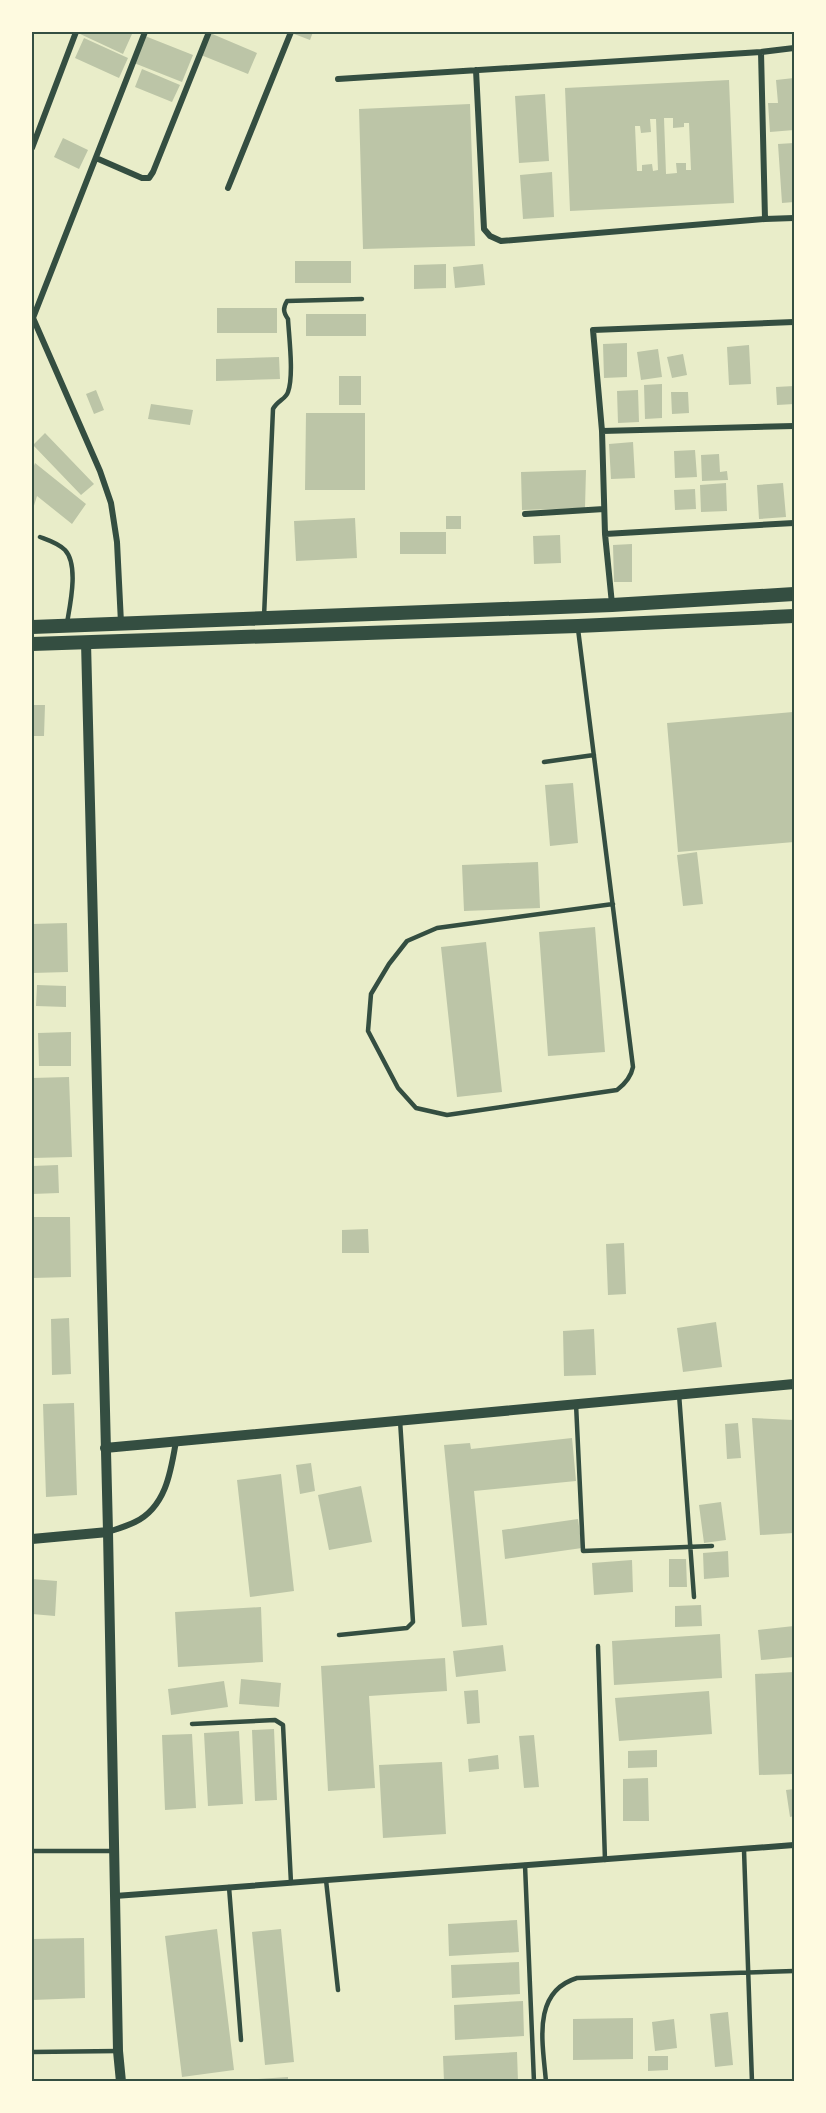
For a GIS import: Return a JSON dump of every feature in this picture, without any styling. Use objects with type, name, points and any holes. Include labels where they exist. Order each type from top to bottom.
[{"type":"main road","points":[[32,627],[612,605],[795,594]]},
{"type":"main road","points":[[32,644],[578,626],[795,616]]},
{"type":"street","points":[[32,148],[76,32]]},
{"type":"street","points":[[121,625],[117,542],[111,503],[100,471],[32,318],[146,32]]},
{"type":"street","points":[[96,158],[142,178],[148,178],[153,172],[210,32]]},
{"type":"street","points":[[228,188],[291,32]]},
{"type":"street","points":[[338,79],[795,48]]},
{"type":"street","points":[[761,52],[765,219]]},
{"type":"street","points":[[476,70],[484,229],[490,236],[501,241],[795,218]]},
{"type":"street","points":[[32,130],[39,134]]},
{"type":"street","points":[[612,605],[605,534],[602,431],[593,330],[795,322]]},
{"type":"street","points":[[602,431],[795,426]]},
{"type":"street","points":[[525,514],[604,509]]},
{"type":"street","points":[[605,534],[795,523]]},
{"type":"street","points":[[86,642],[118,2051],[121,2082]]},
{"type":"street","points":[[105,1448],[795,1384]]},
{"type":"street","points":[[32,1539],[108,1532],[136,1522],[152,1510],[163,1493],[171,1474],[176,1441]]},
{"type":"street","points":[[115,1896],[795,1845]]},
{"type":"lane","points":[[264,619],[273,409],[286,396],[290,380],[288,319],[284,313],[284,307],[287,301],[362,299]]},
{"type":"lane","points":[[40,537],[54,542],[66,551],[71,562],[72,582],[67,626]]},
{"type":"lane","points":[[578,626],[613,904],[633,1067],[630,1076],[617,1090],[447,1115],[416,1108],[398,1088],[368,1031],[371,994],[389,964],[407,941],[437,928],[613,904]]},
{"type":"lane","points":[[544,762],[594,755]]},
{"type":"lane","points":[[679,1394],[694,1597]]},
{"type":"lane","points":[[576,1404],[583,1551],[712,1546]]},
{"type":"lane","points":[[339,1635],[407,1628],[413,1622],[400,1420]]},
{"type":"lane","points":[[598,1646],[605,1860]]},
{"type":"lane","points":[[192,1724],[275,1720],[283,1725],[291,1883]]},
{"type":"lane","points":[[744,1850],[752,2082]]},
{"type":"lane","points":[[32,1851],[115,1851]]},
{"type":"lane","points":[[525,1865],[534,2082]]},
{"type":"lane","points":[[326,1880],[338,1990]]},
{"type":"lane","points":[[229,1887],[241,2040]]},
{"type":"lane","points":[[546,2082],[543,2014],[552,1994],[564,1982],[577,1978],[795,1971]]},
{"type":"lane","points":[[32,2052],[118,2051]]},
{"type":"building","points":[[79,32],[125,32],[132,34],[123,54]]},
{"type":"building","points":[[289,32],[313,32],[310,40]]},
{"type":"building","points":[[210,33],[257,53],[248,74],[201,55]]},
{"type":"building","points":[[145,36],[193,55],[182,82],[134,63]]},
{"type":"building","points":[[84,38],[128,58],[119,78],[75,58]]},
{"type":"building","points":[[142,69],[180,85],[172,102],[135,87]]},
{"type":"building","points":[[794,78],[794,130],[770,132],[768,103],[778,103],[776,80]]},
{"type":"building","points":[[729,80],[734,203],[570,211],[565,88]],"holes":[[[664,118],[673,118],[673,128],[684,127],[684,123],[689,123],[691,170],[686,170],[686,163],[676,163],[677,173],[666,174]],[[650,119],[656,119],[658,170],[653,171],[652,164],[642,165],[642,171],[637,171],[635,126],[640,126],[641,133],[651,132]]]},
{"type":"building","points":[[545,94],[549,161],[519,163],[515,96]]},
{"type":"building","points":[[470,104],[475,246],[363,249],[359,109]]},
{"type":"building","points":[[63,138],[88,150],[79,169],[54,157]]},
{"type":"building","points":[[794,143],[794,202],[782,203],[778,144]]},
{"type":"building","points":[[552,172],[554,217],[523,219],[520,175]]},
{"type":"building","points":[[295,261],[351,261],[351,283],[295,283]]},
{"type":"building","points":[[446,264],[446,288],[414,289],[414,265]]},
{"type":"building","points":[[483,264],[485,285],[455,288],[453,267]]},
{"type":"building","points":[[217,308],[277,308],[277,333],[217,333]]},
{"type":"building","points":[[306,314],[366,314],[366,336],[306,336]]},
{"type":"building","points":[[627,343],[627,377],[604,378],[603,344]]},
{"type":"building","points":[[749,345],[751,384],[729,385],[727,347]]},
{"type":"building","points":[[658,349],[662,377],[641,380],[637,352]]},
{"type":"building","points":[[683,354],[687,375],[672,378],[667,357]]},
{"type":"building","points":[[279,357],[280,379],[216,381],[216,359]]},
{"type":"building","points":[[339,376],[361,376],[361,405],[339,405]]},
{"type":"building","points":[[662,384],[662,418],[645,419],[644,385]]},
{"type":"building","points":[[794,386],[794,404],[777,405],[776,387]]},
{"type":"building","points":[[96,390],[104,410],[94,414],[86,394]]},
{"type":"building","points":[[638,390],[639,422],[618,423],[617,391]]},
{"type":"building","points":[[671,392],[688,392],[689,413],[672,414]]},
{"type":"building","points":[[151,404],[193,410],[190,425],[148,419]]},
{"type":"building","points":[[306,413],[365,413],[365,490],[305,490]]},
{"type":"building","points":[[45,433],[94,484],[81,495],[33,445]]},
{"type":"building","points":[[633,442],[635,478],[611,479],[609,444]]},
{"type":"building","points":[[695,450],[697,477],[675,478],[674,451]]},
{"type":"building","points":[[719,454],[720,472],[727,471],[728,480],[702,481],[701,455]]},
{"type":"building","points":[[35,463],[86,504],[72,524],[37,496],[32,512],[32,471]]},
{"type":"building","points":[[586,470],[585,508],[522,510],[521,472]]},
{"type":"building","points":[[726,483],[727,511],[701,512],[700,485]]},
{"type":"building","points":[[783,483],[786,517],[759,519],[757,485]]},
{"type":"building","points":[[695,489],[696,509],[675,510],[674,490]]},
{"type":"building","points":[[446,516],[461,516],[461,529],[446,529]]},
{"type":"building","points":[[355,518],[357,558],[296,561],[294,521]]},
{"type":"building","points":[[400,532],[446,532],[446,554],[400,554]]},
{"type":"building","points":[[560,535],[561,563],[534,564],[533,536]]},
{"type":"building","points":[[632,544],[632,582],[614,582],[613,545]]},
{"type":"building","points":[[32,705],[45,705],[44,736],[32,736]]},
{"type":"building","points":[[793,712],[794,842],[678,852],[667,723]]},
{"type":"building","points":[[573,783],[578,843],[550,846],[545,785]]},
{"type":"building","points":[[697,852],[703,904],[683,906],[677,855]]},
{"type":"building","points":[[538,862],[540,908],[464,911],[462,865]]},
{"type":"building","points":[[67,923],[68,972],[32,973],[32,924]]},
{"type":"building","points":[[595,927],[605,1052],[548,1056],[539,932]]},
{"type":"building","points":[[486,942],[502,1092],[457,1097],[441,947]]},
{"type":"building","points":[[37,985],[66,986],[66,1007],[36,1006]]},
{"type":"building","points":[[71,1032],[71,1066],[39,1066],[38,1033]]},
{"type":"building","points":[[69,1077],[72,1157],[32,1158],[32,1078]]},
{"type":"building","points":[[58,1165],[59,1193],[32,1194],[32,1166]]},
{"type":"building","points":[[32,1217],[70,1217],[71,1277],[32,1278]]},
{"type":"building","points":[[368,1229],[369,1253],[342,1253],[342,1230]]},
{"type":"building","points":[[624,1243],[626,1294],[608,1295],[606,1244]]},
{"type":"building","points":[[69,1318],[71,1374],[52,1375],[51,1319]]},
{"type":"building","points":[[716,1322],[722,1367],[683,1372],[677,1328]]},
{"type":"building","points":[[594,1329],[596,1375],[564,1376],[563,1331]]},
{"type":"building","points":[[74,1403],[77,1495],[46,1497],[43,1404]]},
{"type":"building","points":[[752,1418],[794,1420],[794,1533],[760,1535]]},
{"type":"building","points":[[738,1423],[741,1458],[727,1459],[725,1424]]},
{"type":"building","points":[[572,1438],[576,1481],[474,1491],[487,1625],[462,1627],[444,1445],[470,1443],[471,1449]]},
{"type":"building","points":[[311,1463],[315,1491],[300,1494],[296,1465]]},
{"type":"building","points":[[281,1474],[294,1591],[250,1597],[237,1480]]},
{"type":"building","points":[[361,1486],[372,1542],[329,1550],[318,1495]]},
{"type":"building","points":[[721,1502],[726,1540],[704,1543],[699,1505]]},
{"type":"building","points":[[578,1519],[582,1548],[505,1559],[502,1530]]},
{"type":"building","points":[[728,1551],[729,1577],[704,1579],[703,1553]]},
{"type":"building","points":[[669,1559],[686,1559],[687,1587],[669,1587]]},
{"type":"building","points":[[632,1560],[633,1592],[594,1595],[592,1563]]},
{"type":"building","points":[[32,1579],[57,1581],[55,1616],[32,1614]]},
{"type":"building","points":[[701,1605],[702,1626],[675,1627],[675,1606]]},
{"type":"building","points":[[261,1607],[263,1662],[178,1667],[175,1612]]},
{"type":"building","points":[[794,1626],[794,1657],[761,1660],[758,1630]]},
{"type":"building","points":[[720,1634],[722,1678],[614,1685],[612,1641]]},
{"type":"building","points":[[503,1645],[506,1671],[456,1677],[453,1651]]},
{"type":"building","points":[[445,1658],[447,1691],[369,1696],[375,1788],[328,1791],[321,1666]]},
{"type":"building","points":[[794,1672],[794,1774],[759,1775],[755,1674]]},
{"type":"building","points":[[241,1679],[281,1683],[279,1707],[239,1704]]},
{"type":"building","points":[[224,1681],[228,1707],[171,1715],[168,1689]]},
{"type":"building","points":[[478,1690],[480,1723],[467,1724],[464,1691]]},
{"type":"building","points":[[709,1691],[712,1734],[619,1741],[615,1698]]},
{"type":"building","points":[[274,1729],[277,1800],[255,1801],[252,1730]]},
{"type":"building","points":[[239,1731],[243,1804],[208,1806],[204,1733]]},
{"type":"building","points":[[192,1734],[196,1808],[165,1810],[162,1735]]},
{"type":"building","points":[[534,1735],[539,1787],[524,1788],[519,1736]]},
{"type":"building","points":[[657,1750],[657,1767],[628,1768],[628,1751]]},
{"type":"building","points":[[498,1755],[499,1769],[469,1772],[468,1759]]},
{"type":"building","points":[[442,1762],[446,1834],[383,1838],[379,1765]]},
{"type":"building","points":[[648,1778],[649,1821],[623,1821],[623,1779]]},
{"type":"building","points":[[794,1789],[794,1816],[790,1817],[786,1790]]},
{"type":"building","points":[[517,1920],[519,1952],[449,1956],[448,1924]]},
{"type":"building","points":[[217,1929],[234,2070],[182,2077],[165,1936]]},
{"type":"building","points":[[281,1929],[294,2062],[265,2065],[252,1932]]},
{"type":"building","points":[[84,1938],[85,1998],[32,2000],[32,1939]]},
{"type":"building","points":[[519,1962],[520,1994],[452,1998],[451,1965]]},
{"type":"building","points":[[523,2001],[524,2036],[455,2040],[454,2005]]},
{"type":"building","points":[[728,2012],[733,2065],[715,2067],[710,2014]]},
{"type":"building","points":[[633,2018],[633,2059],[573,2060],[573,2019]]},
{"type":"building","points":[[674,2019],[677,2048],[655,2051],[652,2022]]},
{"type":"building","points":[[517,2052],[518,2082],[444,2082],[443,2056]]},
{"type":"building","points":[[648,2056],[668,2056],[668,2070],[648,2071]]},
{"type":"building","points":[[288,2077],[288,2082],[242,2082],[242,2080]]}]
